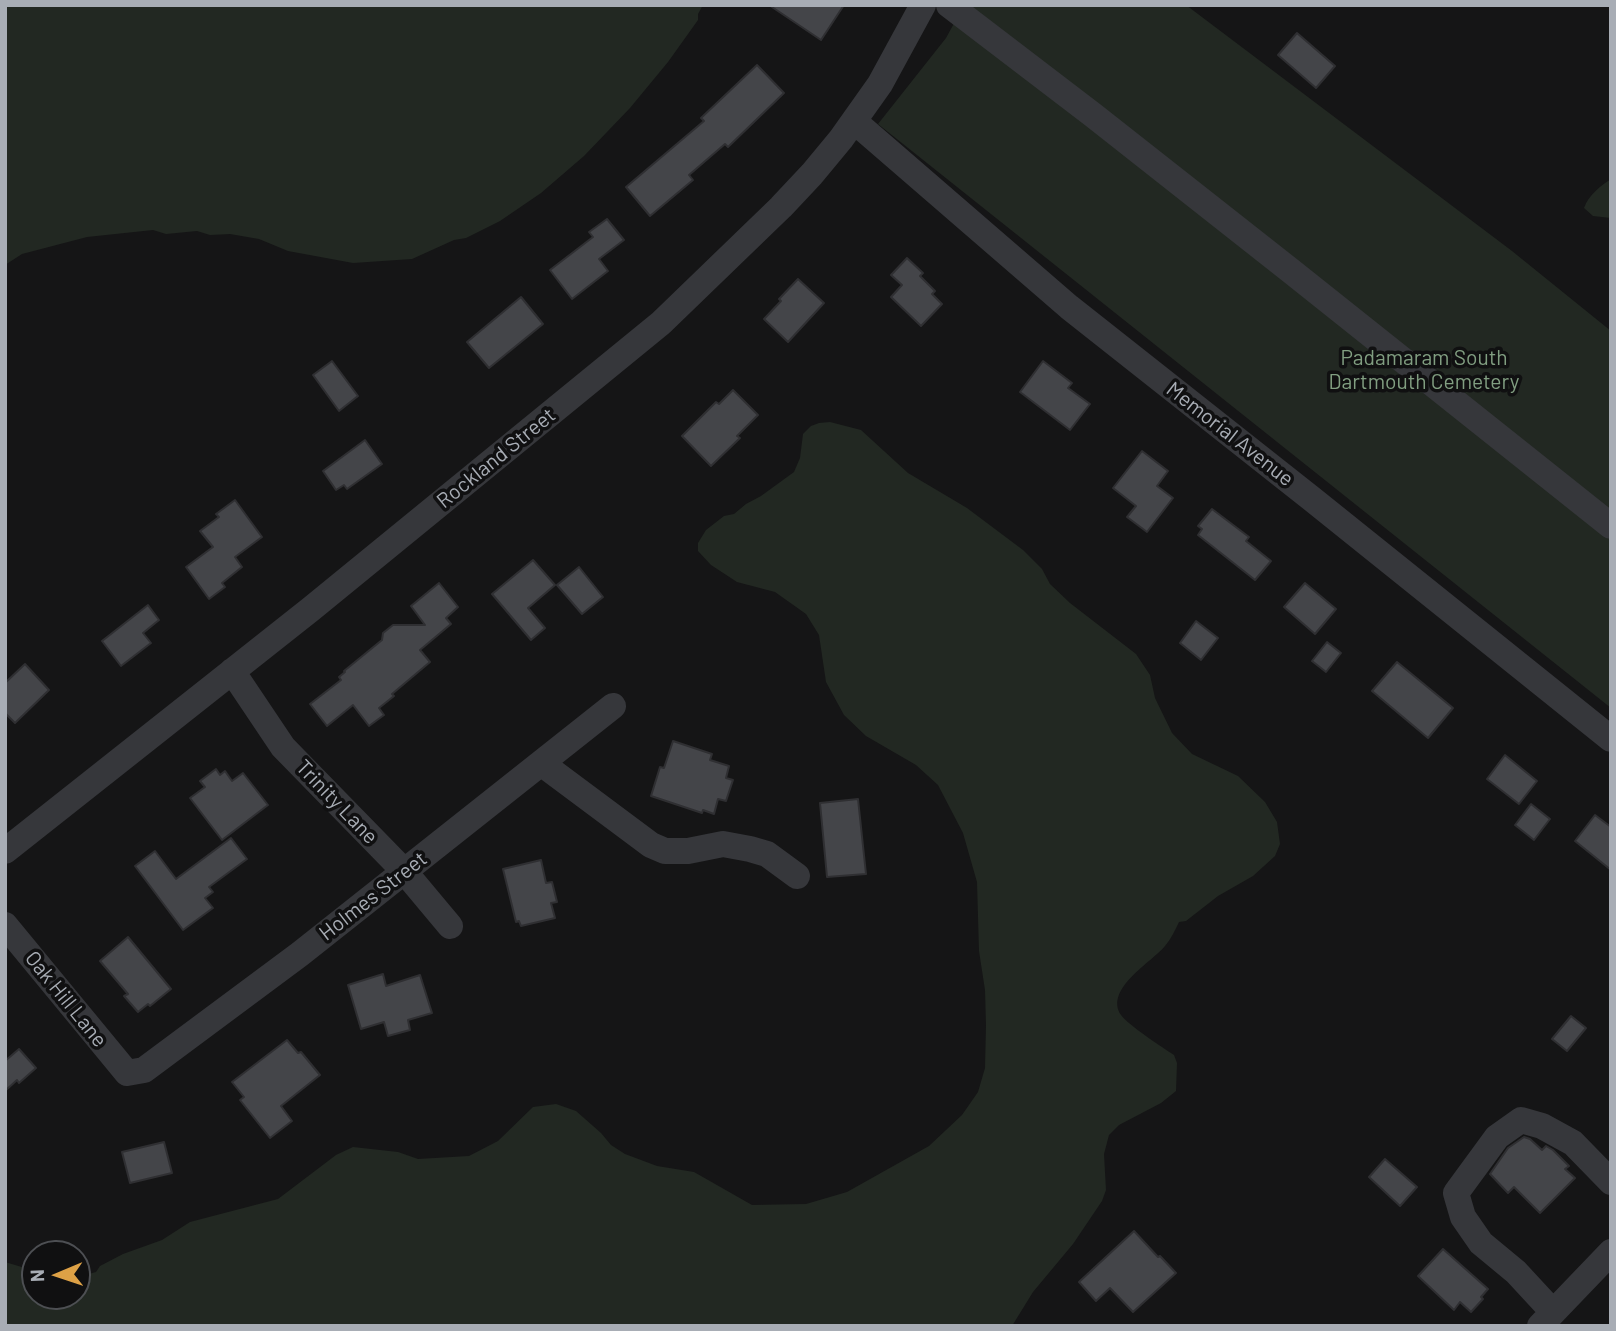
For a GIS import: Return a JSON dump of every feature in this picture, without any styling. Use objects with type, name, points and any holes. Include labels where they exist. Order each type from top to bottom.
[{"type":"street","name":"Rockland Street","points":[[5,851],[232,671],[661,323],[749,240],[812,174],[855,121],[880,83],[923,5]]},
{"type":"street","points":[[948,5],[1250,238],[1611,526]]},
{"type":"street","name":"Memorial Avenue","points":[[855,121],[1069,307],[1611,739]]},
{"type":"street","name":"Trinity Lane","points":[[232,671],[283,747],[404,871],[450,926]]},
{"type":"street","name":"Holmes Street","points":[[127,1073],[144,1070],[300,954],[612,706]]},
{"type":"street","points":[[541,763],[651,845],[665,851],[688,851],[723,844],[750,849],[767,854],[797,876]]},
{"type":"street","name":"Oak Hill Lane","points":[[5,925],[127,1073]]},
{"type":"street","points":[[1611,1182],[1573,1143],[1542,1125],[1521,1120],[1497,1138],[1456,1193],[1463,1217],[1481,1242],[1516,1272],[1547,1319],[1611,1252]]},
{"type":"green space","points":[[5,5],[703,5],[698,20],[668,62],[630,108],[584,156],[541,193],[500,221],[466,238],[454,240],[412,259],[353,263],[288,251],[259,239],[230,234],[210,235],[197,231],[166,234],[153,230],[87,237],[22,254],[5,265]]},
{"type":"green space","name":"Padamaram South Dartmouth Cemetery","points":[[964,5],[1186,5],[1512,251],[1611,331],[1611,708],[878,124],[946,38]]},
{"type":"green space","points":[[1611,179],[1611,218],[1593,216],[1584,208],[1586,203]]},
{"type":"green space","points":[[830,422],[861,430],[908,473],[967,508],[1023,550],[1042,569],[1050,584],[1070,603],[1136,654],[1150,675],[1155,698],[1172,733],[1192,754],[1238,776],[1265,802],[1277,822],[1280,844],[1275,856],[1253,876],[1218,896],[1186,921],[1179,922],[1165,946],[1124,986],[1117,1005],[1121,1015],[1174,1055],[1177,1063],[1176,1091],[1161,1103],[1119,1125],[1109,1135],[1104,1154],[1106,1190],[1102,1201],[1073,1244],[1033,1292],[1012,1326],[5,1326],[5,1262],[21,1267],[21,1310],[91,1310],[91,1273],[96,1272],[100,1266],[123,1254],[162,1240],[190,1222],[278,1199],[336,1155],[353,1147],[398,1152],[418,1159],[469,1156],[498,1141],[533,1107],[556,1104],[576,1111],[611,1145],[625,1154],[657,1166],[694,1172],[752,1205],[806,1204],[847,1192],[929,1146],[962,1115],[978,1092],[985,1068],[986,1025],[985,990],[979,951],[977,882],[963,833],[938,785],[916,765],[866,736],[844,715],[826,682],[819,635],[806,614],[775,592],[737,582],[711,565],[698,551],[698,543],[706,530],[794,472],[800,458],[803,434],[819,423]]},
{"type":"building","points":[[769,5],[844,5],[821,40]]},
{"type":"building","points":[[1297,33],[1335,66],[1316,88],[1278,55]]},
{"type":"building","points":[[757,65],[784,93],[728,147],[725,144],[689,175],[693,180],[650,216],[626,187],[704,121],[701,118]]},
{"type":"building","points":[[607,219],[624,240],[599,259],[608,271],[572,299],[550,270],[593,237],[589,232]]},
{"type":"building","points":[[907,258],[923,273],[920,276],[935,291],[932,294],[942,304],[921,326],[891,297],[902,285],[891,275]]},
{"type":"building","points":[[798,279],[824,303],[788,342],[764,319]]},
{"type":"building","points":[[521,297],[543,324],[489,368],[467,342]]},
{"type":"building","points":[[332,361],[358,396],[339,411],[313,375]]},
{"type":"building","points":[[1043,361],[1072,383],[1068,388],[1090,404],[1070,430],[1020,392]]},
{"type":"building","points":[[733,390],[758,415],[737,436],[740,438],[711,466],[682,436],[716,402],[719,404]]},
{"type":"building","points":[[365,440],[382,464],[347,489],[344,485],[336,490],[323,471]]},
{"type":"building","points":[[1142,451],[1168,471],[1157,486],[1173,498],[1147,532],[1127,517],[1136,506],[1113,488]]},
{"type":"building","points":[[235,500],[262,537],[235,557],[242,567],[222,583],[225,587],[209,599],[186,567],[213,547],[200,531],[219,517],[216,514]]},
{"type":"building","points":[[1212,509],[1249,537],[1246,541],[1271,561],[1255,580],[1198,535],[1202,529],[1198,526]]},
{"type":"building","points":[[533,560],[555,585],[528,608],[545,628],[531,640],[492,594]]},
{"type":"building","points":[[579,567],[603,597],[582,614],[557,585]]},
{"type":"building","points":[[439,583],[458,607],[446,618],[451,624],[420,650],[430,662],[392,694],[394,696],[379,708],[384,715],[369,726],[353,705],[327,726],[310,704],[341,680],[339,677],[344,671],[382,640],[383,633],[393,625],[425,625],[411,606]]},
{"type":"building","points":[[1305,583],[1336,609],[1315,634],[1284,607]]},
{"type":"building","points":[[148,605],[159,620],[143,633],[151,643],[121,666],[102,641]]},
{"type":"building","points":[[1196,621],[1218,638],[1201,660],[1180,643]]},
{"type":"building","points":[[1327,642],[1341,653],[1326,672],[1312,661]]},
{"type":"building","points":[[1397,662],[1453,708],[1428,738],[1372,691]]},
{"type":"building","points":[[25,664],[49,690],[15,723],[5,713],[5,683]]},
{"type":"building","points":[[673,741],[712,754],[710,760],[729,766],[726,778],[733,780],[726,801],[718,799],[714,814],[703,810],[702,813],[651,796],[660,767],[664,768]]},
{"type":"building","points":[[1505,755],[1537,781],[1519,804],[1487,779]]},
{"type":"building","points":[[216,769],[220,775],[225,771],[232,781],[243,773],[268,805],[222,840],[190,798],[205,787],[200,781]]},
{"type":"building","points":[[858,799],[866,874],[827,877],[820,803]]},
{"type":"building","points":[[1531,804],[1550,819],[1534,840],[1515,825]]},
{"type":"building","points":[[1595,815],[1611,827],[1611,870],[1575,841]]},
{"type":"building","points":[[231,838],[247,859],[209,887],[213,892],[205,898],[213,908],[183,930],[135,866],[155,851],[176,879]]},
{"type":"building","points":[[541,860],[546,883],[552,882],[557,902],[551,903],[555,918],[521,926],[519,921],[516,922],[503,869]]},
{"type":"building","points":[[128,937],[171,989],[138,1012],[124,996],[128,994],[100,961]]},
{"type":"building","points":[[383,974],[386,986],[420,975],[432,1013],[408,1020],[410,1030],[388,1036],[384,1022],[361,1029],[348,985]]},
{"type":"building","points":[[1571,1016],[1586,1028],[1567,1051],[1552,1039]]},
{"type":"building","points":[[287,1040],[320,1075],[281,1106],[292,1121],[270,1138],[240,1100],[244,1097],[232,1082]]},
{"type":"building","points":[[19,1049],[36,1068],[5,1091],[5,1061]]},
{"type":"building","points":[[1524,1137],[1542,1150],[1546,1146],[1553,1150],[1569,1166],[1565,1169],[1575,1178],[1540,1213],[1514,1187],[1508,1193],[1490,1174],[1508,1148]]},
{"type":"building","points":[[164,1142],[172,1173],[130,1183],[122,1152]]},
{"type":"building","points":[[1385,1159],[1417,1187],[1400,1206],[1369,1177]]},
{"type":"building","points":[[1134,1231],[1176,1273],[1133,1312],[1110,1288],[1096,1301],[1079,1282]]},
{"type":"building","points":[[1443,1249],[1488,1289],[1471,1312],[1460,1302],[1454,1310],[1418,1276]]}]
